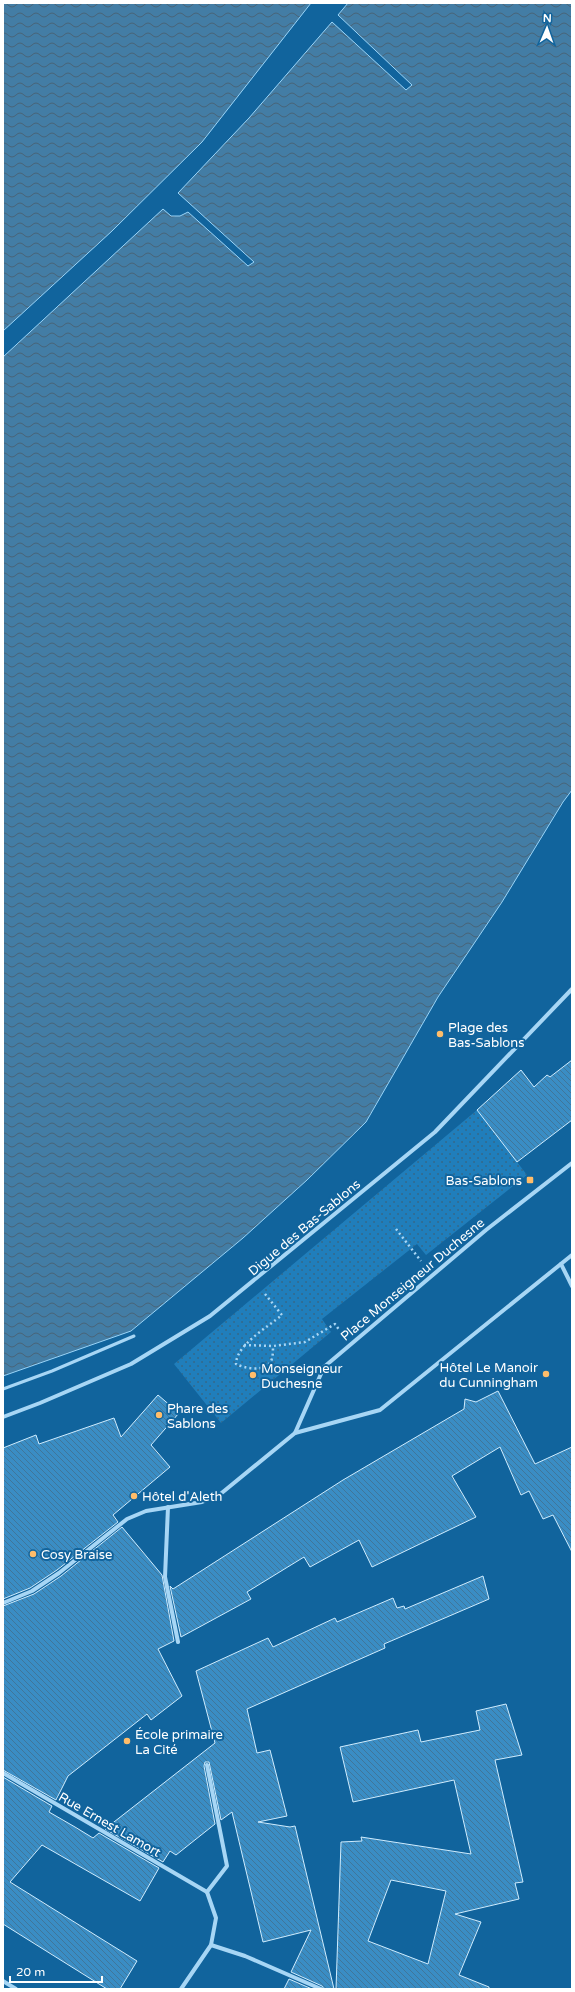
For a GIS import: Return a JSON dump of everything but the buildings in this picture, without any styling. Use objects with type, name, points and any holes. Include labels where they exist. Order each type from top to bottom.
[{"type":"street","name":"Digue des Bas-Sablons","points":[[3,1417],[40,1403],[131,1364],[210,1316],[434,1132],[572,989]]},
{"type":"street","name":"Place Monseigneur Duchesne","points":[[295,1433],[324,1367],[486,1230],[572,1163]]},
{"type":"street","name":"Place Monseigneur Duchesne","points":[[3,1603],[32,1591],[49,1580],[127,1519],[146,1511],[202,1502],[218,1496],[295,1433],[380,1410],[572,1255]]},
{"type":"street","points":[[562,1264],[572,1286]]},
{"type":"street","points":[[168,1507],[165,1577],[178,1642]]},
{"type":"street","points":[[181,1989],[211,1944],[216,1918],[207,1892],[227,1866],[207,1765]]},
{"type":"street","name":"Rue Ernest Lamort","points":[[3,1773],[207,1892]]},
{"type":"street","points":[[211,1944],[321,1989]]},
{"type":"street","points":[[3,1981],[16,1989]]},
{"type":"lane","points":[[3,1389],[52,1372],[134,1336]]},
{"type":"path","points":[[396,1229],[423,1265]]},
{"type":"path","points":[[264,1293],[282,1315],[244,1345],[238,1352],[236,1364],[241,1367],[263,1368],[269,1365],[273,1357],[273,1346]]},
{"type":"path","points":[[244,1345],[273,1346],[305,1342],[335,1324],[341,1332],[335,1337]]},
{"type":"shaded area","points":[[477,1110],[527,1175],[426,1255],[417,1244],[322,1319],[331,1332],[221,1423],[174,1364]]},
{"type":"water","points":[[3,3],[311,3],[202,142],[112,231],[3,331]]},
{"type":"water","points":[[348,3],[572,3],[572,790],[563,802],[502,902],[438,997],[366,1122],[307,1180],[243,1238],[131,1331],[3,1376],[3,357],[163,209],[171,216],[180,216],[188,212],[248,266],[254,262],[178,193],[249,118],[332,22],[406,90],[412,85],[338,15]]},
{"type":"place","name":"Plage des Bas-Sablons","points":[[440,1034]]},
{"type":"place","name":"Bas-Sablons","points":[[530,1180]]},
{"type":"place","name":"Hôtel Le Manoir du Cunningham","points":[[546,1374]]},
{"type":"place","name":"Monseigneur Duchesne","points":[[253,1375]]},
{"type":"place","name":"Phare des Sablons","points":[[159,1415]]},
{"type":"place","name":"Hôtel d'Aleth","points":[[134,1496]]},
{"type":"place","name":"Cosy Braise","points":[[33,1554]]},
{"type":"place","name":"École primaire La Cité","points":[[127,1741]]}]
